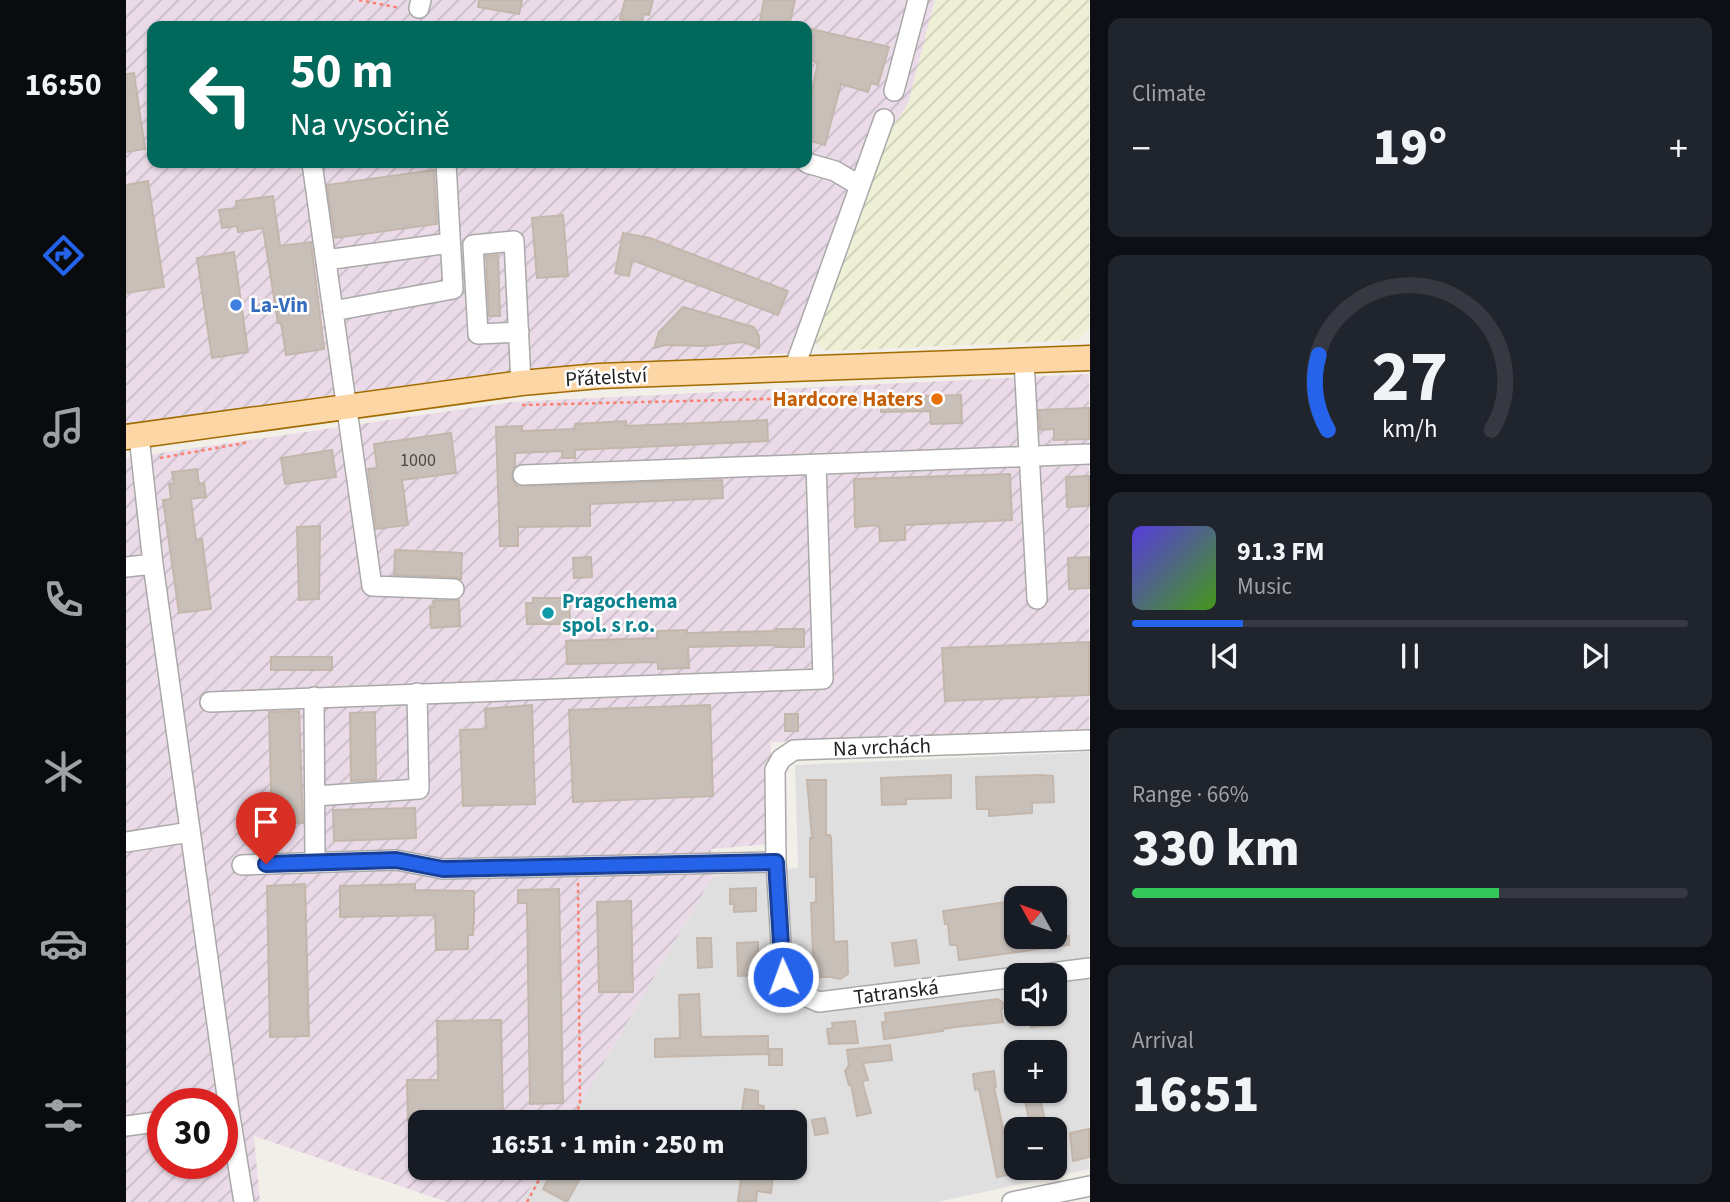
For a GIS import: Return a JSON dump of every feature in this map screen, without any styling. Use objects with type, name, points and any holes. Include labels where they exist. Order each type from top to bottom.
[{"type":"main road","name":"Přátelství","points":[[132,436],[521,383],[599,376],[1090,358]]},
{"type":"street","points":[[894,91],[918,0]]},
{"type":"street","points":[[794,369],[884,119]]},
{"type":"street","points":[[812,164],[835,171],[860,186]]},
{"type":"street","points":[[313,168],[372,586],[454,589]]},
{"type":"street","points":[[333,311],[453,289],[446,168]]},
{"type":"street","points":[[519,332],[478,334],[473,245],[514,241],[519,332],[521,383]]},
{"type":"street","points":[[326,260],[450,243]]},
{"type":"street","points":[[1024,360],[1037,599]]},
{"type":"street","points":[[132,436],[190,832],[222,1088]]},
{"type":"street","points":[[523,475],[1090,454]]},
{"type":"street","points":[[211,702],[314,696],[823,679],[816,464]]},
{"type":"street","points":[[126,567],[153,565]]},
{"type":"street","points":[[315,796],[419,789],[417,693]]},
{"type":"street","points":[[314,696],[315,863]]},
{"type":"street","name":"Na vrchách","points":[[783,977],[776,862],[775,770],[781,758],[794,750],[1090,740]]},
{"type":"street","points":[[126,842],[190,832]]},
{"type":"street","points":[[242,865],[396,860],[443,869],[776,862]]},
{"type":"street","points":[[1067,971],[1090,968]]},
{"type":"street","name":"Tatranská","points":[[783,977],[800,994],[819,1002],[1004,979]]},
{"type":"street","points":[[126,1126],[147,1123]]},
{"type":"street","points":[[238,1173],[244,1202]]},
{"type":"street","points":[[1012,1202],[1090,1186]]},
{"type":"path","points":[[359,0],[390,7],[420,4]]},
{"type":"path","points":[[510,405],[850,397]]},
{"type":"path","points":[[577,1110],[580,1105],[578,866]]},
{"type":"path","points":[[527,1202],[539,1180]]},
{"type":"shaded area","points":[[126,0],[935,0],[908,104],[886,136],[810,352],[525,369],[126,424]]},
{"type":"shaded area","points":[[1089,374],[1089,729],[771,742],[770,844],[711,849],[713,876],[576,1110],[408,1110],[408,1180],[535,1180],[522,1202],[447,1202],[254,1136],[260,1202],[126,1202],[126,458],[511,402]]},
{"type":"shaded area","points":[[1089,752],[1089,1169],[1067,1174],[1067,1117],[1004,1117],[1004,1180],[1039,1180],[938,1202],[522,1202],[535,1180],[807,1180],[807,1110],[576,1110],[713,876],[798,868],[795,765]]},
{"type":"green space","points":[[935,0],[1089,0],[1089,329],[1077,340],[827,351],[812,341],[886,136],[908,104]]},
{"type":"building","points":[[479,0],[522,0],[519,14],[478,7]]},
{"type":"building","points":[[625,0],[653,0],[649,15],[644,14],[642,21],[620,19]]},
{"type":"building","points":[[764,0],[795,0],[790,21],[760,21]]},
{"type":"building","points":[[812,29],[889,47],[878,85],[871,83],[868,92],[841,84],[825,145],[812,141],[812,92],[818,62],[812,61]]},
{"type":"building","points":[[134,73],[145,149],[126,152],[126,74]]},
{"type":"building","points":[[434,170],[437,224],[335,238],[327,185]]},
{"type":"building","points":[[148,181],[164,287],[126,293],[126,185]]},
{"type":"building","points":[[273,196],[280,246],[311,242],[324,349],[286,355],[281,323],[278,323],[263,228],[238,232],[237,226],[222,228],[219,210],[237,208],[236,201]]},
{"type":"building","points":[[563,215],[568,276],[537,278],[532,218]]},
{"type":"building","points":[[623,233],[650,238],[788,291],[778,315],[632,260],[629,276],[615,273]]},
{"type":"building","points":[[234,252],[248,352],[212,358],[197,258]]},
{"type":"building","points":[[498,255],[500,316],[489,316],[486,256]]},
{"type":"building","points":[[683,307],[754,327],[759,336],[759,348],[743,342],[705,346],[666,345],[654,348],[659,332]]},
{"type":"building","points":[[961,395],[962,423],[931,424],[930,411],[881,412],[881,397]]},
{"type":"building","points":[[1089,408],[1089,439],[1054,440],[1054,429],[1040,430],[1039,410]]},
{"type":"building","points":[[767,420],[768,441],[575,450],[575,458],[562,458],[562,451],[515,453],[515,466],[511,475],[516,486],[722,480],[723,498],[590,504],[590,526],[518,527],[518,546],[500,546],[496,427],[522,426],[522,431],[575,429],[575,424],[626,421],[626,426]]},
{"type":"building","points":[[451,433],[456,473],[402,480],[408,525],[376,529],[368,469],[377,468],[374,444]]},
{"type":"building","points":[[332,450],[336,477],[285,484],[281,458]]},
{"type":"building","points":[[197,469],[199,484],[204,483],[206,497],[191,499],[196,540],[202,539],[211,609],[179,613],[163,500],[171,499],[169,484],[174,483],[172,472]]},
{"type":"building","points":[[1010,474],[1012,520],[905,525],[905,540],[880,541],[879,525],[855,527],[854,479]]},
{"type":"building","points":[[1089,476],[1089,506],[1067,507],[1066,477]]},
{"type":"building","points":[[320,526],[319,599],[299,600],[297,527]]},
{"type":"building","points":[[395,550],[462,553],[461,579],[394,575]]},
{"type":"building","points":[[591,557],[592,577],[574,578],[573,558]]},
{"type":"building","points":[[1089,557],[1089,588],[1069,589],[1068,558]]},
{"type":"building","name":"Pragochema spol. s r.o.","points":[[533,598],[569,598],[570,624],[527,624],[526,603],[533,603]]},
{"type":"building","points":[[459,600],[460,626],[431,628],[430,607],[434,607],[433,601]]},
{"type":"building","points":[[804,629],[804,647],[688,647],[689,668],[658,669],[658,662],[567,664],[566,641],[657,638],[657,631],[687,630],[687,633]]},
{"type":"building","points":[[1089,642],[1089,695],[945,701],[942,648]]},
{"type":"building","points":[[271,657],[332,657],[332,670],[271,670]]},
{"type":"building","points":[[532,705],[535,804],[463,806],[460,730],[486,729],[485,709]]},
{"type":"building","points":[[710,705],[713,796],[573,802],[569,710]]},
{"type":"building","points":[[299,711],[303,823],[272,824],[269,712]]},
{"type":"building","points":[[375,712],[376,780],[351,781],[350,713]]},
{"type":"building","points":[[785,714],[798,714],[798,731],[785,731]]},
{"type":"building","points":[[951,775],[951,798],[906,799],[906,804],[882,805],[881,778]]},
{"type":"building","points":[[1053,776],[1054,802],[1032,803],[1032,813],[989,816],[989,809],[977,809],[976,777]]},
{"type":"building","points":[[807,780],[826,780],[826,835],[831,838],[834,942],[847,941],[848,974],[840,979],[814,977],[811,903],[816,902],[816,877],[810,877],[812,838]]},
{"type":"building","points":[[415,808],[416,838],[334,841],[333,810]]},
{"type":"building","points":[[305,884],[309,1036],[270,1037],[267,886]]},
{"type":"building","points":[[415,884],[415,890],[474,891],[473,935],[468,935],[468,949],[436,950],[435,915],[340,917],[340,886]]},
{"type":"building","points":[[756,888],[756,911],[734,912],[734,904],[730,904],[730,889]]},
{"type":"building","points":[[559,889],[563,1103],[530,1104],[527,903],[518,903],[518,890]]},
{"type":"building","points":[[631,901],[633,992],[599,992],[597,902]]},
{"type":"building","points":[[1004,902],[1004,949],[1040,949],[959,960],[957,945],[950,945],[948,924],[945,924],[943,911]]},
{"type":"building","points":[[697,938],[711,938],[712,967],[698,968]]},
{"type":"building","points":[[916,940],[919,963],[895,966],[892,943]]},
{"type":"building","points":[[758,942],[759,975],[738,976],[737,943]]},
{"type":"building","points":[[699,994],[701,1037],[768,1036],[768,1054],[655,1057],[655,1039],[680,1038],[679,995]]},
{"type":"building","points":[[998,999],[1004,1003],[1001,1011],[1003,1022],[884,1039],[882,1022],[886,1022],[885,1013]]},
{"type":"building","points":[[501,1020],[503,1110],[408,1110],[408,1121],[407,1080],[438,1080],[437,1021]]},
{"type":"building","points":[[855,1021],[858,1043],[829,1044],[827,1029],[833,1028],[832,1023]]},
{"type":"building","points":[[890,1045],[892,1060],[863,1063],[868,1080],[862,1081],[871,1113],[857,1116],[851,1084],[849,1085],[845,1071],[849,1065],[847,1050]]},
{"type":"building","points":[[769,1049],[782,1049],[782,1065],[769,1065]]},
{"type":"building","points":[[994,1071],[994,1087],[1004,1133],[1004,1176],[997,1177],[979,1089],[975,1090],[973,1074]]},
{"type":"building","points":[[745,1089],[758,1091],[758,1105],[764,1106],[764,1110],[742,1110]]},
{"type":"building","points":[[1025,1103],[1041,1103],[1044,1117],[1028,1117]]},
{"type":"building","points":[[825,1118],[828,1133],[815,1135],[812,1120]]},
{"type":"building","points":[[1089,1129],[1089,1157],[1073,1161],[1070,1133]]},
{"type":"building","points":[[548,1180],[579,1180],[567,1202],[543,1189]]},
{"type":"building","points":[[741,1180],[772,1180],[771,1193],[757,1191],[756,1202],[738,1201]]},
{"type":"place","name":"La-Vin","points":[[236,305]]},
{"type":"place","name":"Hardcore Haters","points":[[937,399]]},
{"type":"place","name":"Pragochema spol. s r.o.","points":[[548,613]]},
{"type":"route","points":[[266,864],[396,860],[443,869],[776,862],[783,977]]}]
